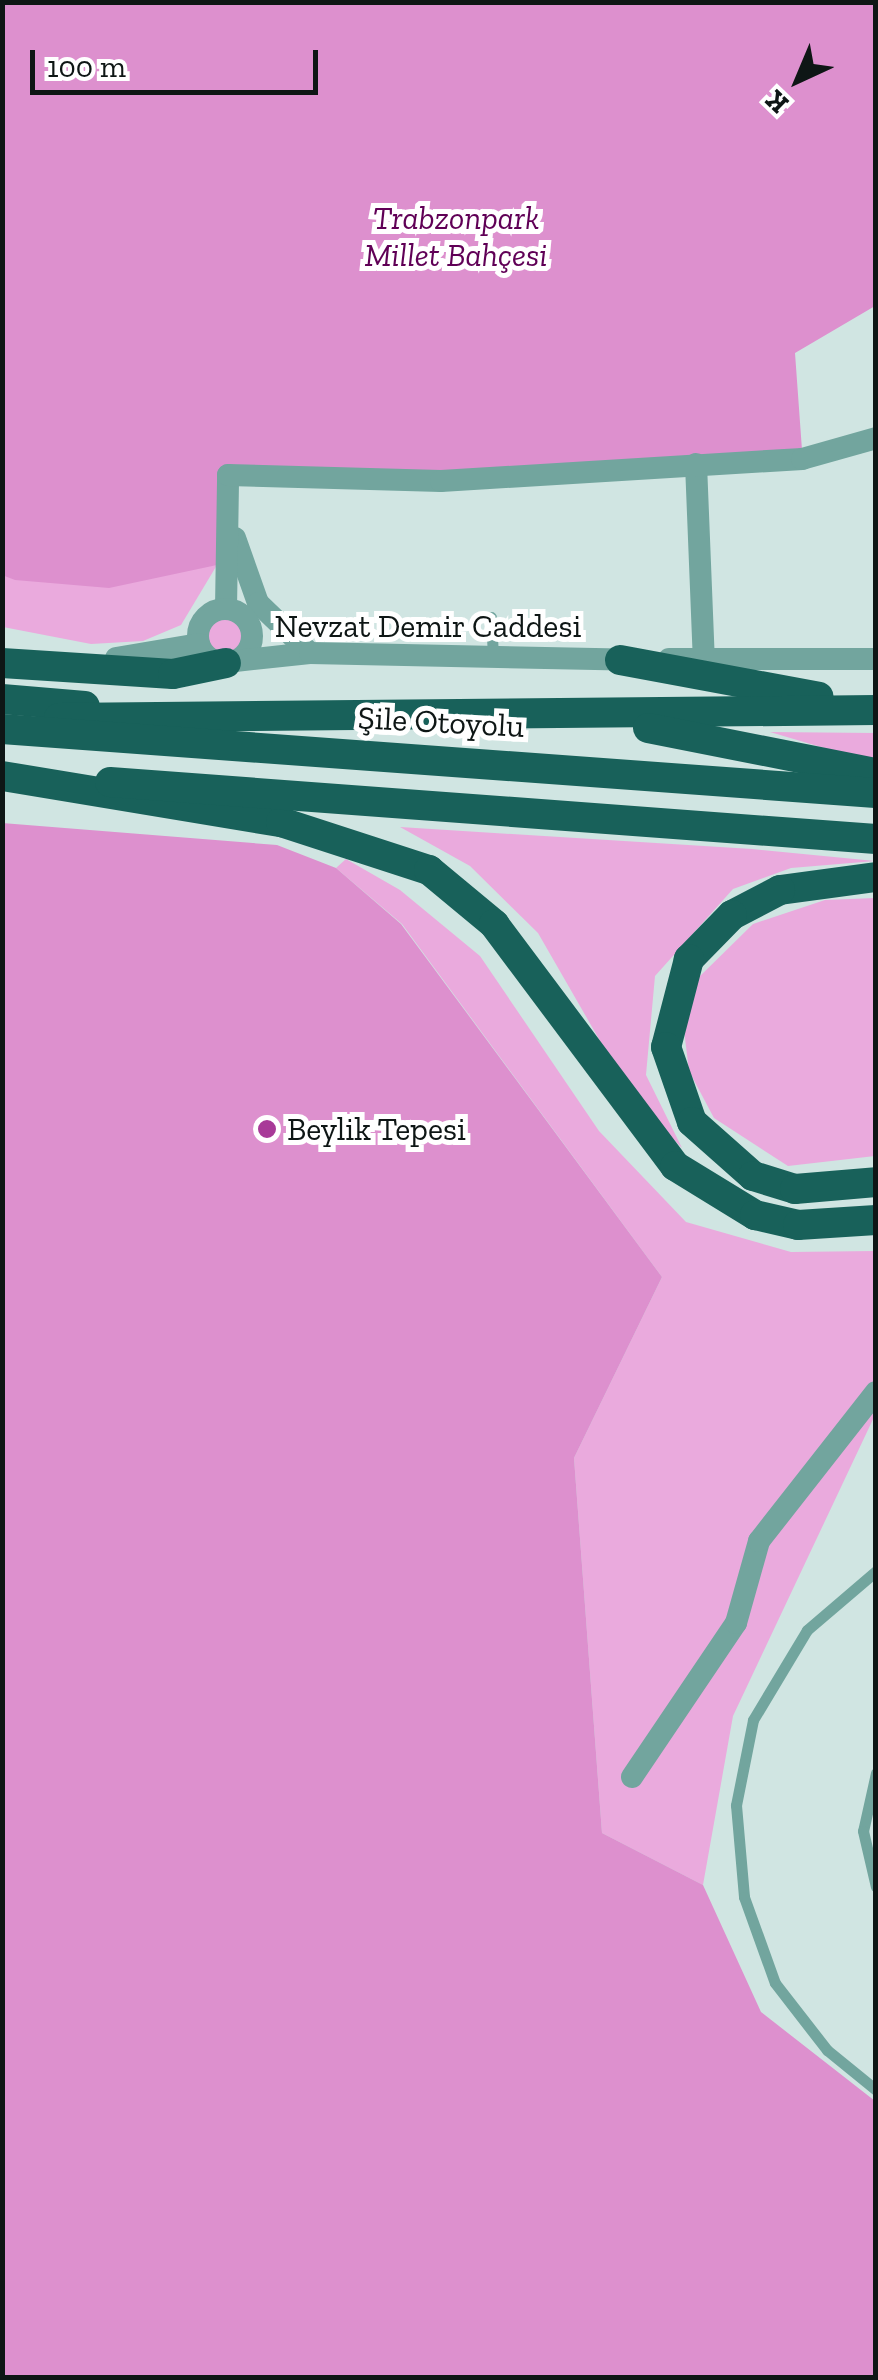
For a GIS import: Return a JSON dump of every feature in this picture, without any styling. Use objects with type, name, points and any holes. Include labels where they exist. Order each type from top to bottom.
[{"type":"highway","points":[[620,660],[876,709]]},
{"type":"highway","points":[[2,664],[173,674],[230,662]]},
{"type":"highway","points":[[2,700],[158,712],[876,709]]},
{"type":"highway","points":[[2,725],[158,712]]},
{"type":"highway","points":[[525,712],[729,738],[876,773]]},
{"type":"highway","name":"Şile Otoyolu","points":[[2,725],[876,793]]},
{"type":"highway","points":[[2,775],[876,839]]},
{"type":"highway","points":[[2,775],[298,826],[429,870],[494,924],[675,1166],[755,1215],[798,1225],[876,1220]]},
{"type":"highway","points":[[876,878],[780,890],[732,915],[689,959],[666,1047],[692,1122],[753,1176],[795,1189],[876,1182]]},
{"type":"street","points":[[2,648],[132,659],[199,644],[230,662],[252,641],[235,612],[228,475],[441,481],[802,460],[876,438]]},
{"type":"street","points":[[696,464],[704,659]]},
{"type":"street","points":[[228,514],[258,603],[310,653]]},
{"type":"street","points":[[199,644],[204,619],[235,612],[310,653]]},
{"type":"street","name":"Nevzat Demir Caddesi","points":[[230,662],[310,653],[620,660],[876,659]]},
{"type":"street","points":[[632,1777],[736,1623],[760,1542],[876,1392]]},
{"type":"lane","points":[[492,617],[493,657]]},
{"type":"lane","points":[[876,1572],[807,1630],[753,1720],[736,1805],[744,1897],[776,1983],[828,2050],[876,2090]]},
{"type":"lane","points":[[876,1773],[863,1831],[876,1887]]},
{"type":"shaded area","points":[[217,565],[181,625],[143,641],[91,644],[3,627],[2,575]]},
{"type":"shaded area","points":[[224,618],[237,623],[242,636],[237,649],[224,654],[211,649],[206,636],[211,623]]},
{"type":"shaded area","points":[[770,732],[875,733],[875,763]]},
{"type":"shaded area","points":[[400,827],[752,849],[875,861],[791,868],[733,889],[655,976],[646,1075],[682,1148],[634,1100],[538,933],[470,866]]},
{"type":"shaded area","points":[[346,859],[400,890],[480,956],[599,1131],[686,1222],[791,1252],[875,1251],[875,1415],[733,1716],[703,1885],[602,1833],[574,1458],[662,1277],[402,924],[336,868]]},
{"type":"shaded area","points":[[875,898],[875,1156],[788,1166],[714,1118],[689,1071],[683,1022],[695,981],[753,924],[825,900]]},
{"type":"green space","name":"Trabzonpark Millet Bahçesi","points":[[2,3],[875,3],[875,306],[795,353],[802,450],[463,473],[225,467],[217,565],[109,588],[15,580],[2,575]]},
{"type":"green space","points":[[2,823],[277,845],[336,868],[401,924],[662,1277],[574,1458],[602,1833],[703,1885],[761,2012],[875,2101],[875,2377],[3,2377]]},
{"type":"place","name":"Beylik Tepesi","points":[[267,1129]]}]
